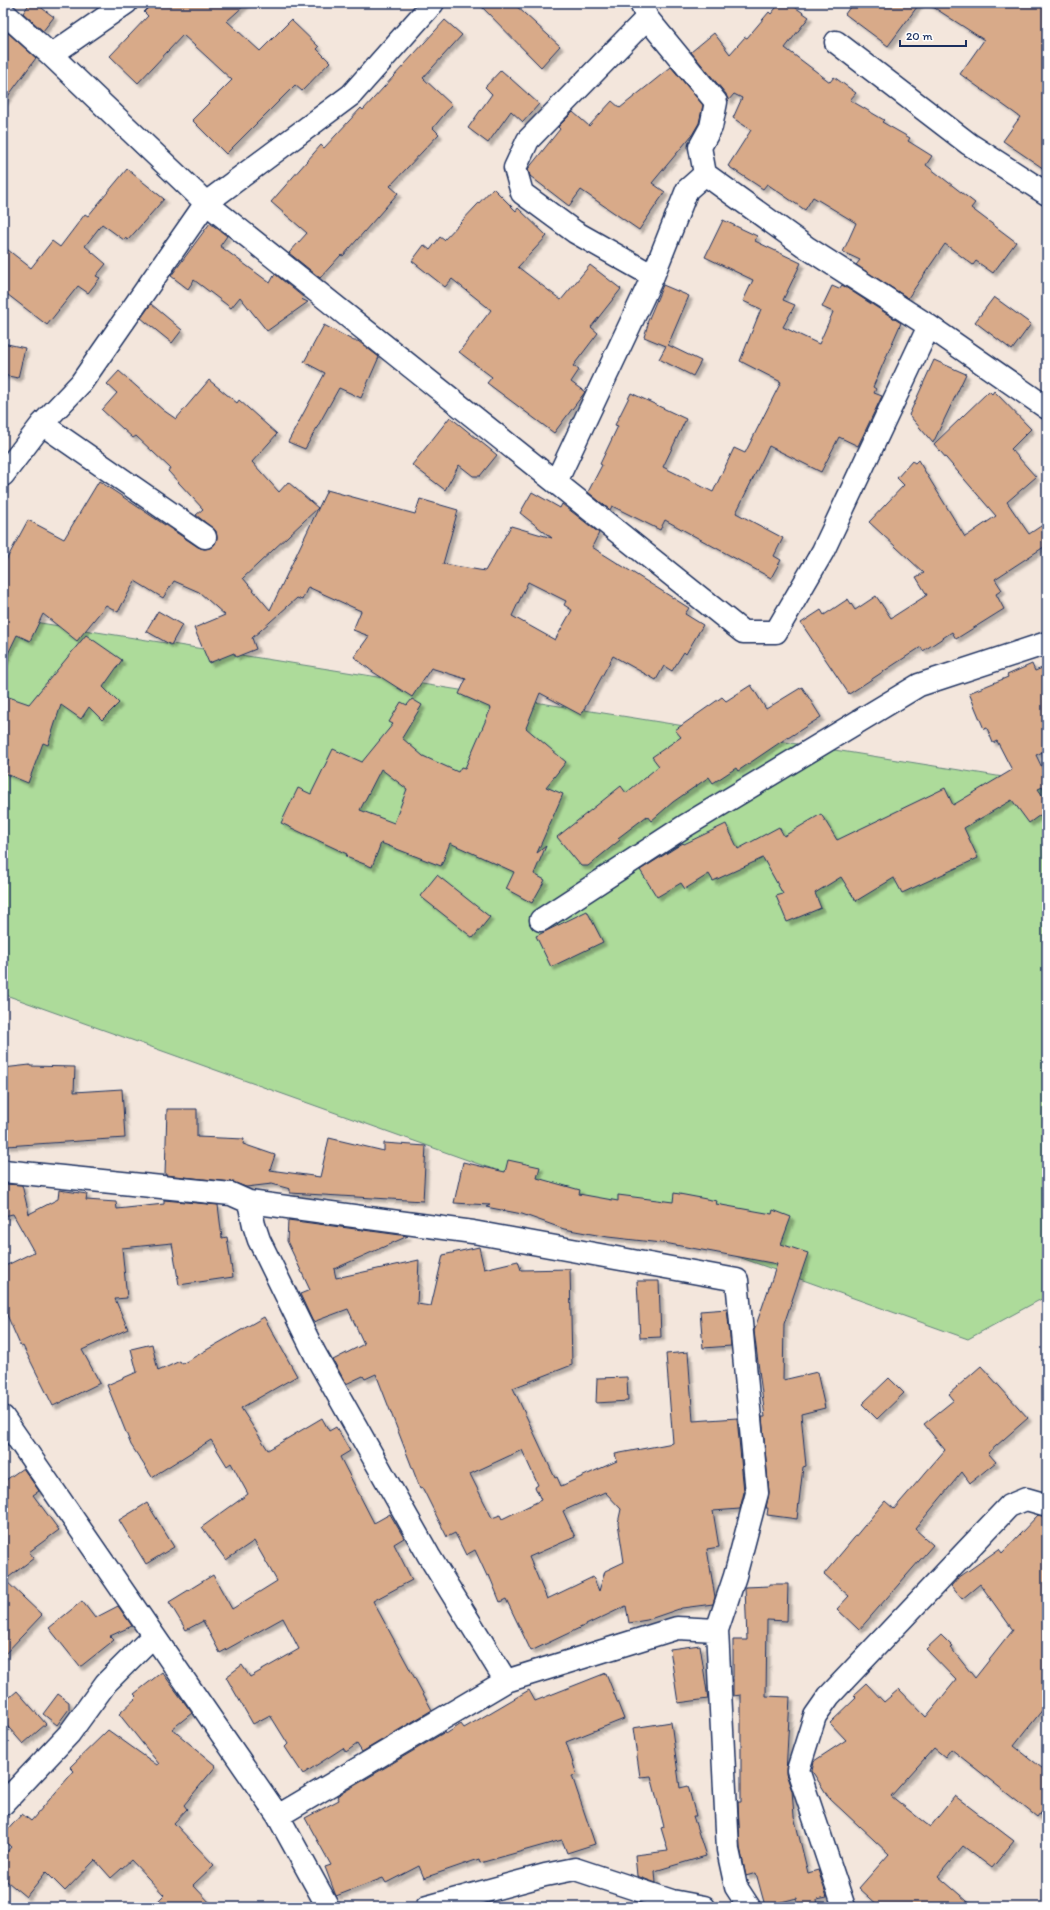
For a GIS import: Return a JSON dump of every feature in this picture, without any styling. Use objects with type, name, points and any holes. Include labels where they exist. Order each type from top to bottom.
[{"type":"street","points":[[52,55],[126,3]]},
{"type":"street","points":[[3,475],[42,424],[81,383],[206,203],[351,95],[433,3]]},
{"type":"street","points":[[653,276],[576,232],[522,193],[515,168],[528,140],[644,10],[716,102],[711,127],[700,148],[705,174],[806,247],[929,326],[1047,408]]},
{"type":"street","points":[[3,12],[52,55],[206,203],[556,482],[703,602],[743,632],[776,632],[823,551],[929,326]]},
{"type":"street","points":[[836,42],[969,144],[1047,194]]},
{"type":"street","points":[[556,482],[653,276],[687,190],[705,174]]},
{"type":"street","points":[[42,424],[205,537]]},
{"type":"street","points":[[540,920],[685,826],[919,685],[1047,643]]},
{"type":"street","points":[[3,1170],[231,1194],[249,1202],[473,1232],[737,1280],[757,1493],[735,1576],[717,1630],[728,1850],[736,1887],[749,1907]]},
{"type":"street","points":[[249,1202],[259,1240],[315,1354],[429,1556],[506,1681]]},
{"type":"street","points":[[3,1417],[278,1816],[328,1907]]},
{"type":"street","points":[[844,1907],[798,1770],[815,1716],[829,1696],[1010,1506],[1026,1499],[1047,1505]]},
{"type":"street","points":[[278,1816],[506,1681],[677,1628],[717,1630]]},
{"type":"street","points":[[3,1804],[69,1734],[106,1683],[153,1636]]},
{"type":"street","points":[[427,1907],[545,1875],[575,1869],[672,1901],[704,1907]]},
{"type":"green space","points":[[3,617],[1047,784],[1047,1296],[968,1339],[3,994]]},
{"type":"building","points":[[30,3],[35,3],[54,17],[43,31],[23,13]]},
{"type":"building","points":[[153,3],[247,3],[227,21],[260,51],[291,20],[319,47],[317,49],[330,62],[302,91],[295,85],[226,154],[192,120],[232,80],[183,35],[138,83],[110,56],[148,16],[144,12]]},
{"type":"building","points":[[478,3],[513,3],[560,46],[541,67]]},
{"type":"building","points":[[780,3],[789,3],[809,17],[785,48],[830,82],[834,77],[856,93],[850,100],[884,120],[882,122],[910,138],[908,141],[932,156],[926,165],[975,203],[971,208],[1016,242],[993,273],[976,261],[973,265],[945,244],[908,298],[856,265],[860,260],[843,252],[856,223],[813,197],[805,210],[767,184],[763,189],[728,166],[751,130],[733,118],[742,98],[734,94],[728,101],[726,94],[691,52],[714,33],[730,54],[745,37],[747,38],[769,12],[771,14]]},
{"type":"building","points":[[853,3],[920,3],[888,46],[845,14]]},
{"type":"building","points":[[927,3],[1047,3],[1047,171],[1003,141],[1020,117],[960,74],[984,40]]},
{"type":"building","points":[[445,20],[462,35],[423,78],[452,105],[433,128],[439,134],[390,186],[398,193],[343,256],[341,255],[320,278],[289,253],[307,233],[271,202],[321,145],[324,148],[361,108],[363,110]]},
{"type":"building","points":[[8,33],[36,58],[3,103],[3,39]]},
{"type":"building","points":[[671,67],[703,105],[699,123],[692,135],[652,183],[665,192],[639,230],[581,190],[569,206],[530,176],[528,169],[560,129],[558,127],[573,112],[589,126],[612,101],[620,108]]},
{"type":"building","points":[[501,70],[539,104],[523,122],[511,111],[488,143],[468,128],[492,94],[485,87]]},
{"type":"building","points":[[127,169],[164,199],[128,240],[125,238],[124,240],[102,224],[85,246],[106,264],[96,276],[100,278],[88,293],[78,286],[47,325],[3,291],[3,246],[31,268],[52,241],[60,247],[85,214],[88,216]]},
{"type":"building","points":[[493,188],[516,211],[518,208],[547,236],[518,267],[561,300],[590,265],[621,289],[591,327],[598,333],[573,366],[579,370],[571,382],[585,392],[554,433],[487,383],[492,377],[459,352],[491,310],[452,279],[445,287],[412,261],[424,245],[430,250],[440,237],[444,240]]},
{"type":"building","points":[[723,220],[757,236],[755,241],[801,263],[783,300],[795,305],[783,327],[819,344],[833,312],[822,307],[832,286],[839,289],[842,285],[901,323],[873,387],[876,389],[874,393],[882,396],[858,446],[839,437],[821,472],[769,446],[736,513],[783,538],[774,556],[781,560],[771,578],[665,520],[660,530],[612,506],[610,510],[588,492],[602,465],[600,464],[618,426],[615,425],[631,393],[686,419],[663,467],[713,492],[734,448],[745,453],[781,382],[740,361],[761,309],[743,301],[753,280],[705,257]]},
{"type":"building","points":[[210,223],[227,236],[220,246],[270,283],[275,274],[303,297],[301,299],[308,302],[267,331],[240,297],[231,308],[194,280],[188,289],[171,276]]},
{"type":"building","points":[[663,285],[689,296],[668,345],[701,361],[693,376],[659,359],[666,346],[644,337],[647,323]]},
{"type":"building","points":[[994,297],[1031,324],[1012,350],[975,322]]},
{"type":"building","points":[[151,304],[182,330],[172,343],[141,318]]},
{"type":"building","points":[[324,325],[354,341],[358,341],[379,357],[361,398],[339,388],[305,449],[288,442],[325,373],[304,362]]},
{"type":"building","points":[[3,343],[25,348],[18,378],[3,375]]},
{"type":"building","points":[[934,360],[966,374],[933,443],[909,415]]},
{"type":"building","points":[[119,371],[163,410],[176,419],[209,380],[237,403],[239,400],[277,434],[252,462],[279,492],[288,482],[318,508],[243,578],[270,610],[327,490],[415,514],[420,499],[458,510],[443,564],[485,571],[511,526],[552,538],[520,513],[532,492],[560,508],[562,504],[599,533],[592,547],[689,608],[685,614],[703,625],[686,654],[684,652],[672,671],[664,666],[656,680],[613,656],[581,715],[540,693],[526,728],[566,762],[546,787],[563,794],[537,853],[546,846],[534,874],[545,880],[532,903],[506,889],[514,872],[450,843],[441,866],[381,843],[372,867],[346,857],[347,854],[281,823],[298,788],[311,794],[333,749],[362,762],[393,724],[389,722],[401,702],[407,705],[412,699],[422,705],[402,738],[423,756],[458,772],[461,767],[465,768],[491,708],[459,694],[466,679],[431,668],[412,697],[373,672],[354,657],[369,636],[353,630],[361,611],[308,587],[302,600],[297,598],[252,638],[256,649],[236,657],[234,653],[209,663],[194,628],[225,615],[199,592],[174,581],[163,598],[135,581],[118,612],[106,605],[77,641],[43,614],[30,641],[17,635],[3,664],[3,566],[28,520],[64,539],[99,481],[198,547],[204,549],[210,548],[215,544],[217,538],[216,531],[196,515],[203,509],[168,471],[170,468],[136,436],[133,438],[102,410],[117,393],[107,384]],"holes":[[[528,582],[566,601],[564,605],[572,610],[555,640],[512,616]],[[381,769],[407,789],[394,823],[360,810]]]},
{"type":"building","points":[[989,391],[992,394],[994,391],[1031,429],[1011,449],[1036,477],[1007,502],[1029,534],[1047,522],[1047,545],[995,579],[1002,590],[996,594],[1004,609],[956,639],[952,632],[923,651],[921,647],[849,694],[801,623],[821,610],[824,615],[848,599],[855,610],[876,596],[891,618],[927,595],[916,577],[924,573],[869,522],[904,485],[897,478],[912,461],[915,463],[918,460],[965,537],[996,516],[934,444]]},
{"type":"building","points":[[450,417],[497,455],[480,476],[473,476],[459,465],[445,490],[412,465]]},
{"type":"building","points":[[158,611],[182,625],[171,645],[146,631]]},
{"type":"building","points":[[86,635],[122,660],[103,687],[119,703],[102,720],[89,707],[81,719],[61,705],[48,745],[43,743],[28,783],[4,773],[9,758],[3,756],[3,695],[29,704]]},
{"type":"building","points":[[1032,664],[1035,671],[1047,666],[1047,750],[1036,755],[1047,778],[1047,785],[1038,789],[1047,802],[1047,810],[1029,823],[1012,800],[964,828],[978,858],[902,893],[894,878],[856,901],[841,877],[815,893],[821,908],[787,922],[776,896],[783,894],[763,858],[713,881],[709,874],[685,889],[681,883],[657,897],[640,870],[683,843],[684,844],[726,824],[738,849],[779,827],[784,836],[821,814],[837,840],[945,788],[953,805],[1012,770],[997,741],[993,743],[987,728],[984,729],[969,693],[1008,677],[1007,675]]},
{"type":"building","points":[[751,685],[766,709],[802,687],[821,717],[788,737],[738,771],[736,768],[713,783],[709,777],[673,802],[651,821],[647,816],[618,838],[620,840],[588,866],[581,866],[557,837],[621,786],[626,793],[659,766],[652,757],[681,737],[675,730],[722,697],[726,701]]},
{"type":"building","points":[[437,875],[490,917],[473,938],[420,896]]},
{"type":"building","points":[[587,911],[603,942],[551,967],[536,936]]},
{"type":"building","points":[[30,1065],[75,1067],[74,1092],[122,1089],[125,1138],[6,1146],[3,1112],[3,1068]]},
{"type":"building","points":[[167,1109],[197,1109],[197,1137],[244,1139],[243,1144],[275,1155],[270,1170],[320,1177],[329,1138],[384,1151],[384,1143],[426,1146],[423,1201],[290,1193],[290,1189],[272,1184],[246,1187],[232,1182],[165,1175]]},
{"type":"building","points":[[508,1160],[540,1167],[537,1178],[580,1190],[579,1194],[618,1201],[618,1195],[673,1202],[674,1193],[717,1201],[716,1204],[772,1214],[773,1210],[791,1217],[781,1244],[808,1253],[784,1324],[783,1380],[817,1372],[825,1408],[801,1414],[806,1466],[803,1467],[797,1519],[767,1515],[768,1508],[766,1508],[769,1492],[762,1417],[765,1417],[754,1331],[777,1264],[670,1244],[608,1237],[564,1229],[522,1214],[486,1207],[490,1205],[454,1203],[463,1162],[505,1172]]},
{"type":"building","points":[[3,1184],[22,1185],[29,1214],[58,1199],[59,1190],[87,1194],[86,1200],[116,1202],[117,1209],[164,1204],[164,1200],[218,1205],[222,1238],[227,1237],[233,1277],[179,1285],[172,1243],[122,1248],[127,1298],[115,1299],[128,1329],[82,1350],[100,1383],[53,1406],[23,1346],[21,1347],[3,1306],[3,1267],[34,1252],[13,1214],[3,1216]]},
{"type":"building","points":[[288,1220],[408,1236],[334,1269],[336,1278],[419,1260],[417,1304],[431,1306],[443,1255],[479,1247],[484,1269],[518,1261],[521,1270],[570,1269],[572,1365],[513,1388],[555,1478],[557,1477],[561,1486],[617,1461],[615,1454],[673,1443],[666,1354],[688,1352],[693,1421],[737,1418],[744,1492],[740,1509],[713,1511],[719,1547],[707,1549],[715,1597],[713,1604],[682,1608],[647,1620],[629,1623],[626,1606],[531,1651],[506,1599],[500,1602],[489,1575],[487,1576],[475,1550],[466,1555],[455,1533],[447,1537],[422,1487],[420,1488],[376,1374],[365,1379],[363,1376],[346,1384],[333,1360],[364,1344],[348,1309],[313,1322],[300,1294],[310,1290],[287,1241]],"holes":[[[522,1450],[538,1485],[535,1487],[541,1500],[502,1519],[500,1515],[492,1518],[470,1474]],[[605,1492],[621,1509],[618,1523],[624,1562],[605,1571],[599,1591],[593,1577],[547,1599],[529,1557],[575,1537],[563,1511]]]},
{"type":"building","points":[[637,1281],[659,1281],[661,1337],[640,1338]]},
{"type":"building","points":[[727,1309],[731,1346],[703,1348],[700,1311]]},
{"type":"building","points":[[264,1317],[297,1376],[241,1408],[268,1450],[322,1418],[329,1431],[336,1427],[350,1451],[340,1457],[374,1523],[390,1514],[404,1538],[394,1544],[412,1580],[373,1601],[432,1710],[362,1752],[357,1744],[346,1752],[343,1748],[303,1774],[285,1747],[288,1744],[270,1715],[253,1724],[226,1677],[242,1665],[250,1677],[299,1649],[283,1618],[220,1653],[203,1621],[186,1630],[169,1602],[213,1575],[232,1609],[277,1581],[254,1541],[226,1560],[202,1527],[248,1494],[231,1463],[227,1466],[211,1440],[152,1477],[131,1445],[107,1385],[137,1372],[131,1349],[152,1344],[158,1371],[180,1361],[182,1364]]},
{"type":"building","points":[[981,1366],[1028,1418],[988,1453],[996,1462],[970,1483],[962,1472],[915,1529],[933,1545],[859,1630],[837,1609],[849,1596],[824,1574],[885,1501],[894,1509],[945,1450],[924,1424],[954,1400],[949,1394]]},
{"type":"building","points":[[627,1377],[628,1401],[596,1403],[597,1378]]},
{"type":"building","points":[[889,1378],[904,1393],[877,1419],[862,1404]]},
{"type":"building","points":[[23,1468],[39,1491],[33,1495],[59,1530],[29,1552],[34,1558],[5,1580],[42,1615],[3,1656],[3,1482]]},
{"type":"building","points":[[147,1503],[174,1547],[146,1564],[119,1520]]},
{"type":"building","points":[[1038,1515],[1047,1517],[1047,1704],[1014,1746],[1047,1772],[1047,1804],[1037,1817],[951,1749],[945,1757],[934,1748],[891,1796],[930,1827],[955,1796],[1014,1841],[992,1868],[963,1846],[938,1876],[974,1907],[880,1907],[859,1888],[889,1854],[829,1798],[812,1771],[814,1761],[846,1740],[830,1723],[856,1698],[853,1695],[866,1683],[884,1702],[899,1689],[926,1717],[956,1680],[926,1649],[941,1635],[953,1647],[951,1648],[975,1678],[1013,1630],[980,1584],[962,1599],[951,1586],[958,1578],[999,1549],[1002,1553]]},
{"type":"building","points":[[770,1584],[788,1584],[787,1621],[767,1620],[766,1696],[790,1697],[786,1774],[792,1791],[794,1816],[808,1873],[818,1870],[827,1897],[817,1899],[818,1907],[798,1907],[797,1898],[765,1906],[756,1873],[746,1876],[740,1848],[738,1802],[741,1802],[741,1695],[733,1696],[733,1640],[747,1640],[745,1587],[770,1586]]},
{"type":"building","points":[[82,1601],[95,1618],[118,1606],[132,1626],[110,1636],[114,1640],[80,1667],[49,1628]]},
{"type":"building","points":[[700,1645],[708,1699],[678,1703],[670,1649]]},
{"type":"building","points":[[162,1672],[192,1713],[172,1729],[216,1766],[184,1805],[187,1809],[174,1823],[214,1865],[193,1885],[214,1907],[152,1907],[164,1895],[131,1860],[111,1878],[95,1860],[65,1891],[46,1872],[26,1897],[3,1878],[3,1856],[11,1847],[3,1840],[3,1835],[22,1814],[31,1821],[74,1771],[70,1767],[108,1730],[157,1765],[159,1764],[119,1714],[137,1697],[134,1694]]},
{"type":"building","points":[[606,1673],[624,1719],[566,1742],[577,1775],[572,1776],[595,1844],[567,1853],[562,1840],[480,1863],[479,1859],[424,1878],[419,1866],[386,1883],[383,1878],[336,1896],[325,1867],[331,1865],[305,1818],[339,1800],[337,1796],[445,1732],[446,1734],[461,1724],[464,1728],[529,1690],[535,1701]]},
{"type":"building","points":[[17,1691],[46,1724],[23,1744],[3,1721],[3,1703]]},
{"type":"building","points":[[58,1694],[69,1702],[69,1709],[57,1725],[43,1714]]},
{"type":"building","points":[[671,1722],[680,1788],[688,1786],[696,1816],[693,1816],[706,1856],[655,1871],[656,1883],[637,1876],[635,1855],[668,1851],[661,1828],[664,1827],[651,1776],[640,1777],[633,1728]]}]
